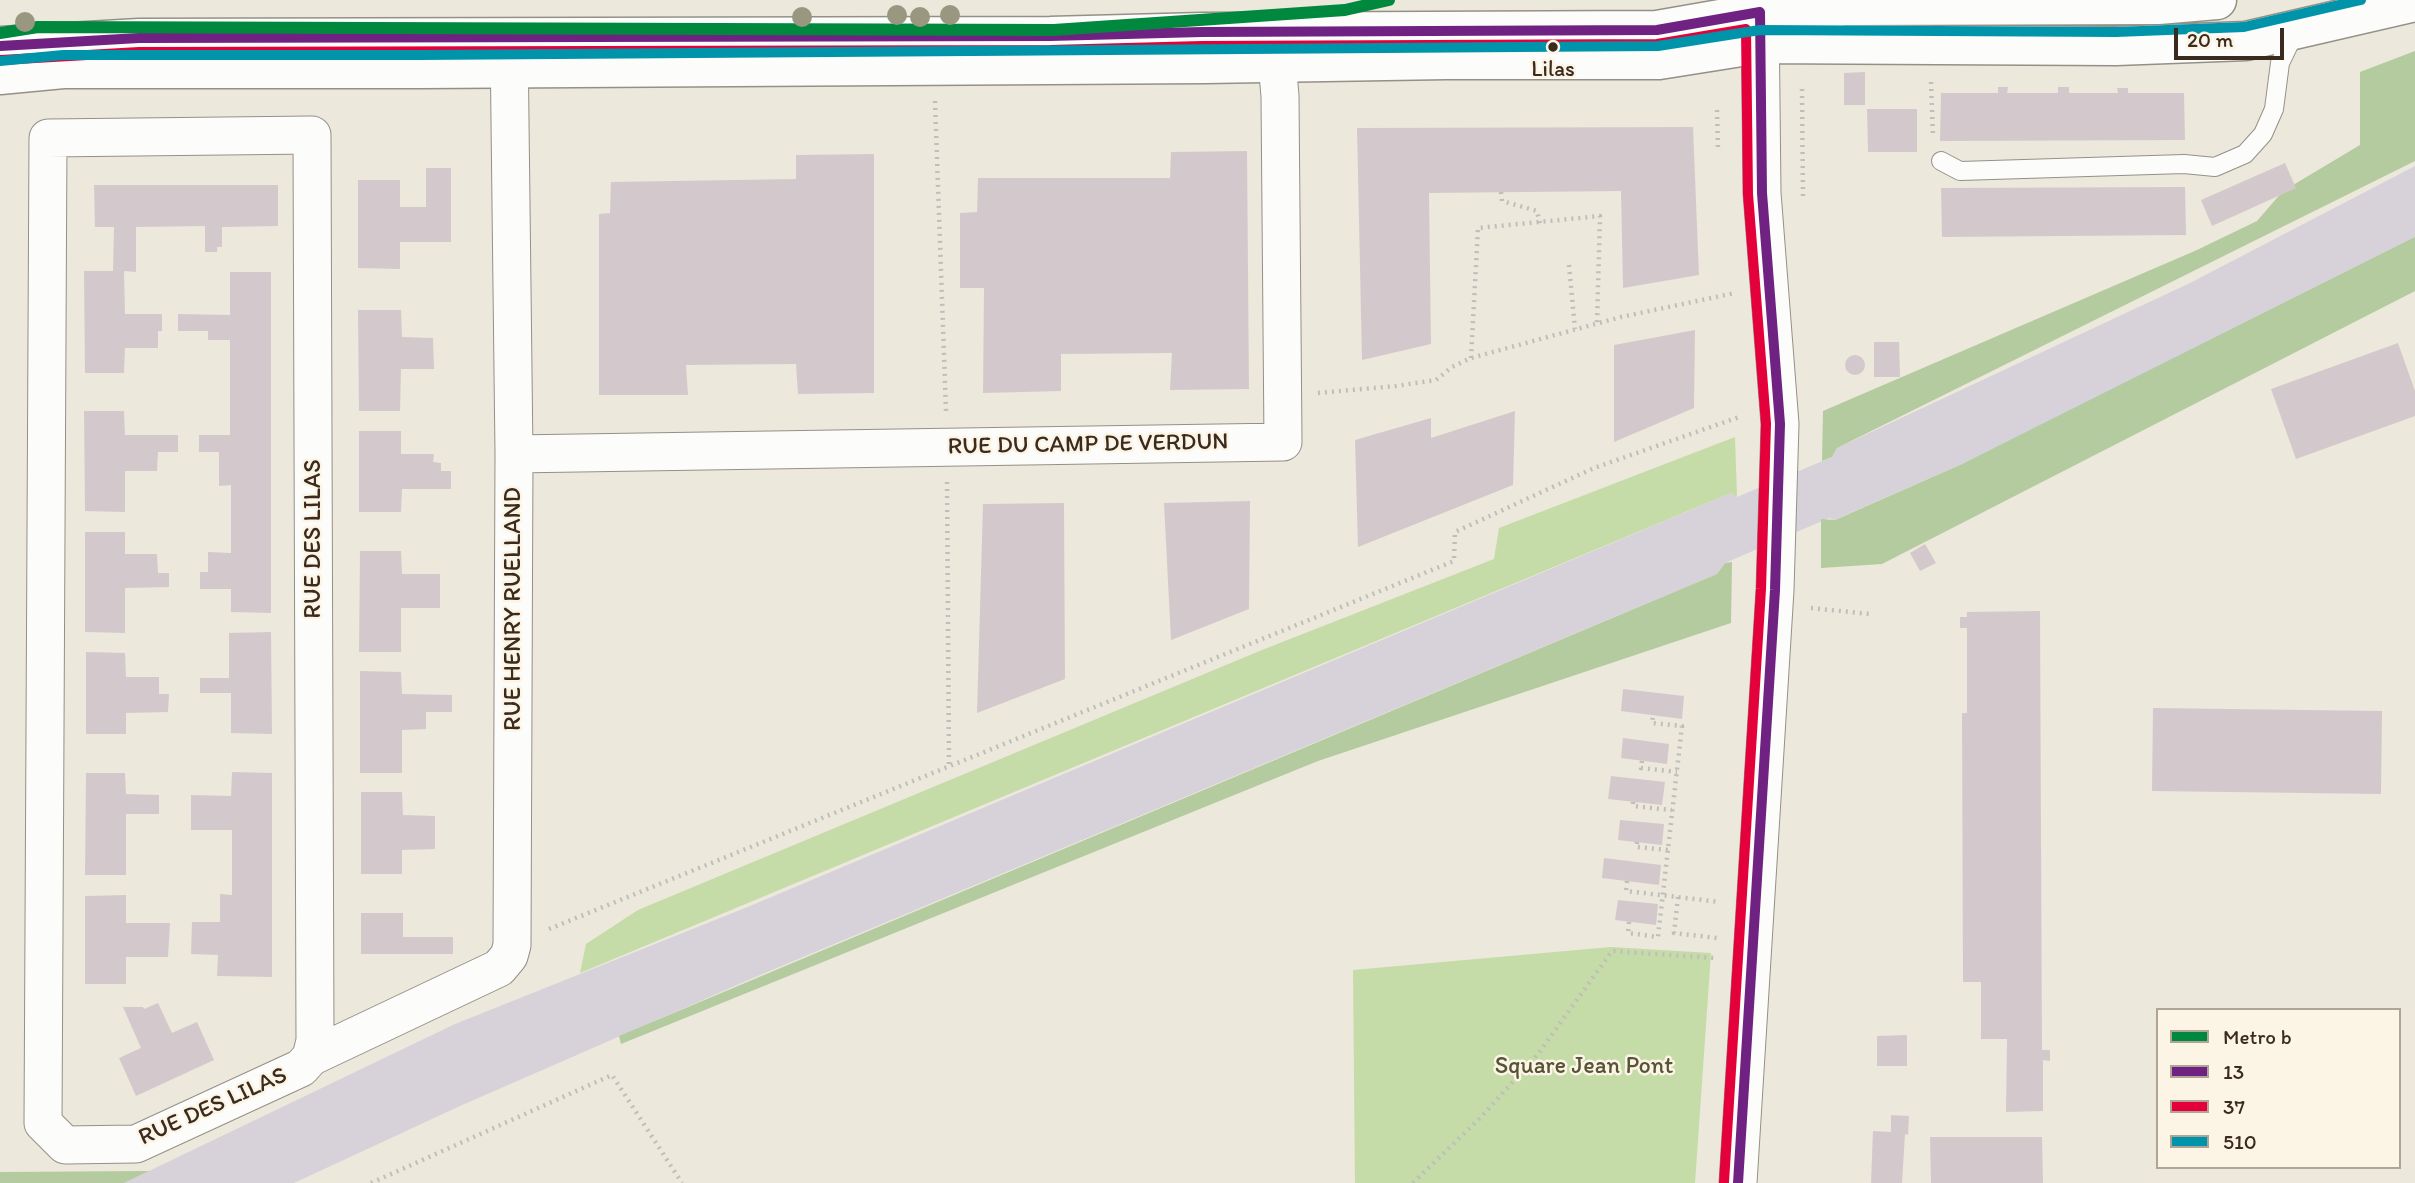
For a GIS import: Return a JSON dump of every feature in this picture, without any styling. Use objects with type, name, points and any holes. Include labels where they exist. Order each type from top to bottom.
[{"type":"main road","points":[[0,46],[139,38],[509,53],[1277,62],[1659,60],[1760,28],[1854,6],[2217,0]]},
{"type":"main road","points":[[0,75],[63,69],[509,53],[1760,28],[1940,57],[2246,41],[2415,2]]},
{"type":"street","points":[[1940,57],[1970,32],[2119,31],[2141,26],[2153,15],[2158,3],[2224,32],[2246,35],[2297,29]]},
{"type":"street","points":[[1738,1183],[1775,590],[1780,424],[1762,193],[1760,28]]},
{"type":"street","name":"RUE HENRY RUELLAND","points":[[509,53],[514,454],[512,945]]},
{"type":"street","name":"RUE DU CAMP DE VERDUN","points":[[514,454],[1283,442],[1280,96],[1277,62]]},
{"type":"street","name":"RUE DES LILAS","points":[[312,135],[317,1027],[310,1057],[301,1068],[136,1144],[65,1144],[43,1123],[48,138],[312,135]]},
{"type":"street","points":[[310,1057],[499,968],[509,956],[512,945]]},
{"type":"lane","points":[[1941,161],[1960,171],[2184,164],[2215,167],[2245,154],[2263,134],[2274,109],[2280,64],[2297,29]]},
{"type":"path","points":[[1940,57],[1933,143],[1941,161]]},
{"type":"path","points":[[1802,89],[1803,173]]},
{"type":"path","points":[[934,97],[947,447],[949,766]]},
{"type":"path","points":[[1717,110],[1718,150]]},
{"type":"path","points":[[1501,192],[1502,201],[1537,211],[1540,223]]},
{"type":"path","points":[[1471,358],[1478,228],[1600,216],[1597,323]]},
{"type":"path","points":[[1569,265],[1575,329]]},
{"type":"path","points":[[1282,396],[1436,380],[1452,367],[1471,358],[1597,323],[1736,293]]},
{"type":"path","points":[[512,945],[1454,561],[1455,532],[1594,468],[1741,416]]},
{"type":"path","points":[[1816,609],[1869,614]]},
{"type":"path","points":[[1629,922],[1628,933],[1658,937],[1682,726],[1652,723],[1653,715]]},
{"type":"path","points":[[1642,761],[1641,768],[1676,772]]},
{"type":"path","points":[[1633,802],[1633,806],[1672,810]]},
{"type":"path","points":[[1637,842],[1636,846],[1668,850]]},
{"type":"path","points":[[1627,881],[1626,891],[1718,901]]},
{"type":"path","points":[[1678,897],[1674,933],[1722,938]]},
{"type":"path","points":[[1413,1183],[1480,1118],[1538,1054],[1612,951],[1714,958]]},
{"type":"path","points":[[371,1183],[612,1075],[682,1183]]},
{"type":"shaded area","points":[[2415,166],[2415,240],[1960,465],[1834,520],[1829,518],[1725,563],[1717,574],[753,978],[460,1106],[294,1183],[124,1183],[455,1024],[750,906],[1731,493],[1737,497],[1832,457],[1837,448],[2190,283]]},
{"type":"green space","points":[[2415,51],[2415,161],[1837,448],[1832,457],[1822,461],[1823,411],[2197,250],[2257,221],[2283,191],[2360,145],[2360,72]]},
{"type":"green space","points":[[2415,237],[2415,291],[1882,564],[1821,568],[1821,519],[1835,520],[1960,465]]},
{"type":"green space","points":[[1735,437],[1737,497],[1731,493],[580,973],[586,944],[638,910],[1262,650],[1494,559],[1499,528]]},
{"type":"green space","points":[[1732,562],[1731,623],[1318,761],[621,1044],[619,1036],[1717,574],[1725,563]]},
{"type":"green space","name":"Square Jean Pont","points":[[1611,947],[1711,953],[1695,1183],[1355,1183],[1353,970]]},
{"type":"green space","points":[[149,1171],[124,1183],[0,1183],[0,1172]]},
{"type":"building","points":[[1865,72],[1865,105],[1844,105],[1844,73]]},
{"type":"building","points":[[1998,87],[2008,87],[2007,93],[2058,93],[2058,87],[2069,87],[2069,93],[2118,93],[2117,88],[2128,88],[2128,93],[2184,93],[2185,140],[1940,141],[1941,93],[1998,93]]},
{"type":"building","points":[[1867,109],[1917,109],[1917,152],[1868,152]]},
{"type":"building","points":[[1693,127],[1699,275],[1623,288],[1621,191],[1429,193],[1431,344],[1362,360],[1357,128]]},
{"type":"building","points":[[1247,151],[1249,389],[1170,390],[1172,353],[1061,354],[1061,391],[983,393],[984,288],[960,288],[960,213],[977,212],[978,178],[1170,178],[1171,152]]},
{"type":"building","points":[[874,154],[874,393],[798,394],[796,364],[686,365],[688,395],[599,395],[599,214],[610,213],[611,182],[796,179],[796,155]]},
{"type":"building","points":[[2285,163],[2296,188],[2212,226],[2201,200]]},
{"type":"building","points":[[426,168],[451,168],[451,242],[400,242],[400,269],[358,268],[358,180],[400,180],[400,207],[426,207]]},
{"type":"building","points":[[94,185],[278,185],[278,226],[222,227],[222,247],[217,247],[217,252],[205,252],[205,226],[136,227],[136,272],[124,271],[125,314],[162,314],[162,331],[158,331],[158,348],[125,348],[124,373],[85,373],[84,271],[113,271],[114,227],[95,227]]},
{"type":"building","points":[[2185,187],[2186,235],[1942,237],[1941,188]]},
{"type":"building","points":[[230,272],[271,272],[271,613],[231,612],[231,589],[200,589],[200,572],[208,572],[208,552],[231,553],[231,485],[219,486],[219,452],[199,452],[199,435],[230,435],[230,340],[208,340],[208,331],[178,331],[178,314],[230,315]]},
{"type":"building","points":[[358,310],[401,310],[402,337],[433,338],[434,369],[401,369],[400,411],[359,411]]},
{"type":"building","points":[[1695,330],[1694,408],[1614,442],[1614,345]]},
{"type":"building","points":[[1874,342],[1899,342],[1900,377],[1874,377]]},
{"type":"building","points":[[2398,343],[2415,391],[2415,416],[2296,459],[2271,389]]},
{"type":"building","points":[[1855,355],[1862,358],[1865,365],[1862,372],[1855,375],[1848,372],[1845,365],[1848,358]]},
{"type":"building","points":[[84,411],[124,411],[125,435],[178,435],[178,452],[158,452],[157,471],[125,471],[125,512],[85,511]]},
{"type":"building","points":[[1515,411],[1513,485],[1358,547],[1355,440],[1431,418],[1431,438]]},
{"type":"building","points":[[359,431],[401,431],[401,454],[434,454],[433,462],[441,463],[441,471],[451,471],[451,489],[402,489],[401,512],[359,512]]},
{"type":"building","points":[[1250,501],[1249,609],[1171,640],[1164,503]]},
{"type":"building","points":[[1064,503],[1065,679],[977,713],[983,504]]},
{"type":"building","points":[[85,532],[125,532],[125,554],[157,554],[158,573],[169,573],[169,587],[125,588],[125,633],[85,632]]},
{"type":"building","points":[[1925,544],[1936,563],[1920,571],[1910,553]]},
{"type":"building","points":[[360,551],[401,551],[402,574],[440,574],[440,608],[401,608],[401,652],[359,652]]},
{"type":"building","points":[[2040,611],[2042,1050],[2050,1050],[2050,1061],[2043,1060],[2043,1111],[2006,1112],[2007,1039],[1981,1039],[1981,982],[1963,982],[1962,713],[1967,713],[1967,628],[1960,628],[1960,617],[1967,617],[1967,612]]},
{"type":"building","points":[[271,632],[272,734],[231,733],[231,693],[200,693],[200,678],[229,678],[229,633]]},
{"type":"building","points":[[86,652],[125,653],[126,677],[159,677],[159,694],[169,694],[168,712],[126,713],[126,734],[86,734]]},
{"type":"building","points":[[360,671],[401,672],[402,694],[452,695],[452,712],[426,712],[426,729],[402,730],[402,773],[360,773]]},
{"type":"building","points":[[1623,689],[1684,696],[1682,719],[1621,711]]},
{"type":"building","points":[[2153,708],[2382,711],[2381,794],[2152,791]]},
{"type":"building","points":[[1623,738],[1669,744],[1667,764],[1621,758]]},
{"type":"building","points":[[232,772],[272,773],[272,977],[217,976],[218,955],[191,954],[192,922],[220,922],[220,894],[232,895],[232,830],[191,830],[191,795],[231,796]]},
{"type":"building","points":[[86,773],[125,773],[126,794],[159,795],[159,814],[126,814],[126,875],[85,875]]},
{"type":"building","points":[[1611,776],[1665,782],[1662,805],[1608,799]]},
{"type":"building","points":[[361,792],[402,792],[403,815],[435,816],[435,849],[402,850],[402,874],[361,874]]},
{"type":"building","points":[[1620,820],[1664,824],[1662,845],[1618,840]]},
{"type":"building","points":[[1604,858],[1661,865],[1659,885],[1602,878]]},
{"type":"building","points":[[126,895],[126,923],[170,923],[168,957],[126,957],[126,984],[85,984],[85,896]]},
{"type":"building","points":[[1618,900],[1658,904],[1656,925],[1615,920]]},
{"type":"building","points":[[361,913],[403,913],[403,937],[453,937],[453,954],[361,954]]},
{"type":"building","points":[[158,1003],[172,1033],[197,1022],[214,1060],[136,1096],[119,1058],[141,1048],[123,1007],[144,1009]]},
{"type":"building","points":[[1907,1035],[1907,1066],[1877,1066],[1877,1036]]},
{"type":"building","points":[[1891,1115],[1909,1116],[1908,1135],[1905,1134],[1902,1183],[1871,1183],[1873,1131],[1891,1132]]},
{"type":"building","points":[[1930,1137],[2042,1137],[2043,1183],[1931,1183]]},
{"type":"metro line","name":"b","points":[[0,33],[38,27],[1054,30],[1345,10],[1389,0]]},
{"type":"transit line","name":"510","points":[[0,61],[63,55],[1658,46],[1760,30],[2116,32],[2244,27],[2361,0]]},
{"type":"transit line","name":"13","points":[[0,46],[139,38],[1050,36],[1202,32],[1657,30],[1760,12],[1762,193],[1780,424],[1775,590],[1738,1183]]},
{"type":"transit line","name":"37","points":[[1,60],[139,52],[1050,50],[1202,46],[1657,44],[1746,29],[1748,194],[1766,424],[1761,589],[1724,1182]]},
{"type":"place","name":"Lilas","points":[[1553,47]]}]
